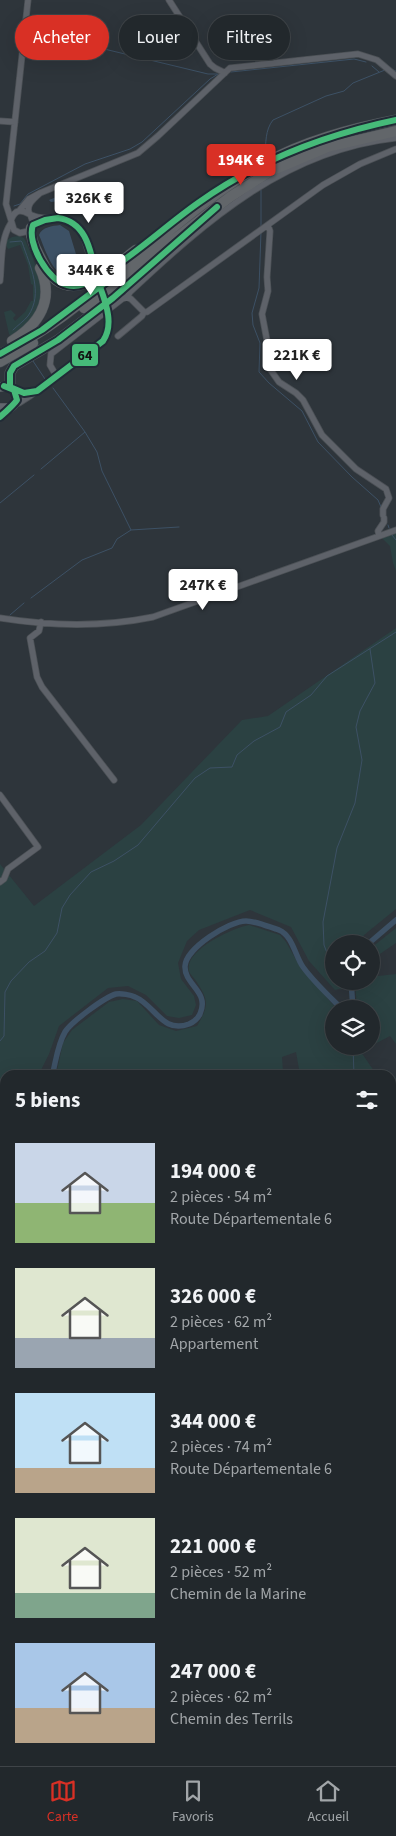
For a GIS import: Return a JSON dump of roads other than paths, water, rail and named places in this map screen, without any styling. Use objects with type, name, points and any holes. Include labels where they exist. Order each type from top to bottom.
[{"type":"highway","points":[[32,227],[30,234],[52,277],[68,286],[85,284],[105,273],[232,180],[291,150],[325,137],[396,120]]},
{"type":"highway","points":[[0,362],[20,352],[70,319],[230,197],[269,172],[300,157],[328,147],[396,131]]},
{"type":"highway","points":[[0,354],[26,340],[66,314],[188,216],[263,164]]},
{"type":"highway","points":[[8,388],[10,373],[14,366],[58,340],[113,298],[202,218]]},
{"type":"highway","points":[[0,348],[22,335],[32,326],[40,315],[45,303],[43,274],[26,237],[18,232]]},
{"type":"main road","points":[[0,417],[3,408],[16,403],[17,395],[8,388]]},
{"type":"street","points":[[18,232],[11,221],[6,201],[28,0]]},
{"type":"street","points":[[169,0],[210,64],[225,73]]},
{"type":"street","points":[[0,281],[5,232],[14,215],[29,199],[138,153],[233,67],[358,54],[377,60],[396,76]]},
{"type":"street","points":[[0,121],[15,122]]},
{"type":"street","points":[[57,376],[50,365],[51,354],[127,297],[158,265],[232,204],[271,179],[320,156],[349,147],[396,138]]},
{"type":"street","points":[[118,336],[142,316],[144,312],[147,312],[323,185],[360,164],[396,149]]},
{"type":"street","points":[[32,227],[33,219],[28,210],[31,202],[40,193]]},
{"type":"street","points":[[6,201],[8,205],[35,217],[64,219],[80,228],[86,239],[108,317],[108,330],[103,342],[23,401],[16,403]]},
{"type":"street","points":[[3,248],[8,236],[18,232],[26,232],[49,218]]},
{"type":"street","points":[[268,225],[270,231],[266,277],[268,291],[262,318],[268,346],[270,369],[279,382],[296,393],[302,400],[322,435],[349,463],[386,489],[389,498],[383,509],[384,522],[378,530],[379,535]]},
{"type":"street","points":[[127,297],[144,312]]},
{"type":"street","points":[[8,388],[24,393],[37,391]]},
{"type":"street","points":[[0,618],[100,624],[153,617],[396,530]]},
{"type":"street","points":[[42,622],[39,631],[30,638],[29,643],[40,683],[114,780]]},
{"type":"street","points":[[0,796],[38,848],[8,869],[4,879],[0,882]]},
{"type":"water","points":[[78,188],[82,189],[85,200],[82,204],[65,209],[61,201],[51,202],[49,200]]},
{"type":"water","points":[[60,225],[69,231],[79,264],[76,273],[69,276],[57,271],[48,257],[39,235],[40,232],[51,226]]},
{"type":"waterway","points":[[109,50],[208,74],[217,74]]},
{"type":"waterway","points":[[231,72],[354,59],[366,62]]},
{"type":"waterway","points":[[372,66],[379,72]]},
{"type":"waterway","points":[[265,155],[267,132],[273,120],[326,96],[344,91],[353,83],[385,70]]},
{"type":"waterway","points":[[14,206],[20,204],[28,194],[85,164],[130,149],[142,142],[210,79],[218,74]]},
{"type":"waterway","points":[[261,190],[261,226]]},
{"type":"waterway","points":[[261,232],[259,288],[252,313],[253,325],[260,343],[259,372],[302,411],[318,442],[352,477],[378,500],[381,507]]},
{"type":"waterway","points":[[10,242],[22,242],[32,270],[35,289],[33,307],[28,316],[13,330]]},
{"type":"waterway","points":[[33,361],[45,379]]},
{"type":"waterway","points":[[41,469],[85,432],[53,388]]},
{"type":"waterway","points":[[31,598],[82,560],[112,548],[117,539],[131,530],[102,471],[97,452],[85,432]]},
{"type":"waterway","points":[[0,503],[34,475]]},
{"type":"waterway","points":[[131,530],[179,527]]},
{"type":"waterway","points":[[392,535],[396,540]]},
{"type":"waterway","points":[[10,615],[24,603]]},
{"type":"waterway","points":[[0,1041],[4,1036],[5,992],[11,981],[29,962],[45,951],[57,933],[62,908],[70,895],[91,872],[114,861],[138,845],[195,778],[210,768],[232,767],[237,755],[254,741],[280,727],[286,712],[311,695],[327,676],[396,632]]},
{"type":"waterway","points":[[325,948],[323,922],[337,848],[355,803],[362,760],[356,727],[360,711],[375,683],[370,649]]},
{"type":"waterway","points":[[378,935],[396,920]]},
{"type":"waterway","points":[[54,1070],[61,1042],[68,1028],[81,1016],[116,994],[126,994],[135,997],[165,1022],[172,1025],[180,1026],[194,1021],[200,1014],[202,999],[186,973],[187,959],[200,944],[219,930],[239,922],[254,922],[284,933],[291,941],[300,962],[307,972],[333,1000]]},
{"type":"waterway","points":[[352,990],[352,1000]]},
{"type":"waterway","points":[[353,1055],[354,1070]]}]
